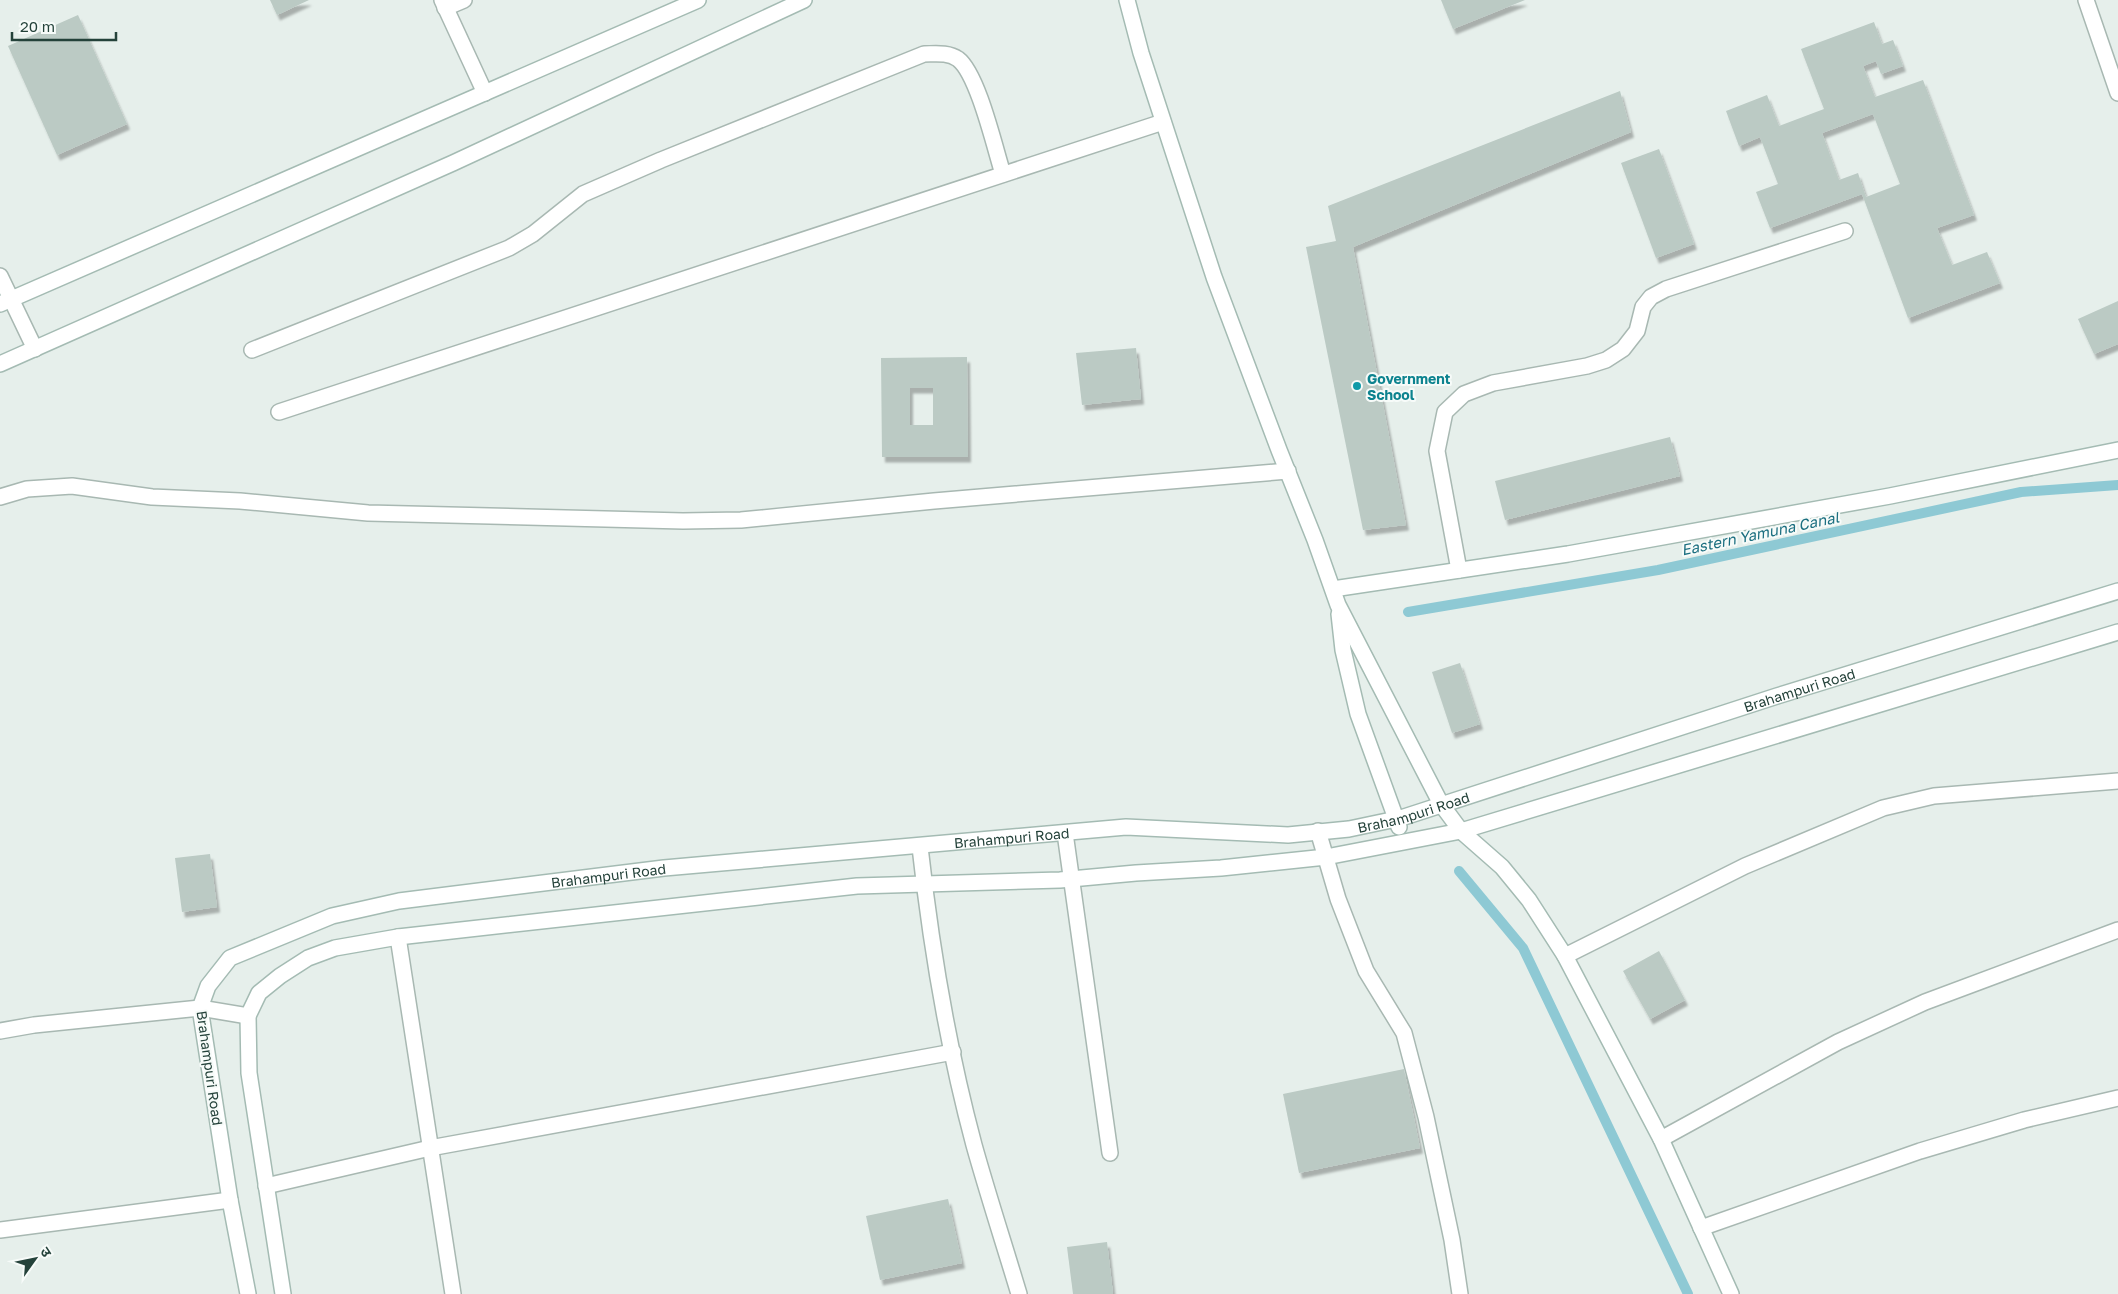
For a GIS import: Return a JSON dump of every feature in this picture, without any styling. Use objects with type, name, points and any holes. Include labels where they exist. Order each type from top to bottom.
[{"type":"street","points":[[464,0],[444,4],[484,93]]},
{"type":"street","points":[[5,302],[698,0]]},
{"type":"street","points":[[0,364],[452,164],[804,0]]},
{"type":"street","points":[[1127,0],[1141,53],[1214,277],[1333,589],[1338,606],[1343,650],[1358,714],[1404,841]]},
{"type":"street","points":[[2086,0],[2118,93]]},
{"type":"street","points":[[252,350],[509,248],[533,234],[583,194],[661,160],[924,54],[945,54],[958,59],[972,79],[1003,174]]},
{"type":"street","points":[[279,412],[1163,122]]},
{"type":"street","points":[[1459,570],[1437,451],[1444,412],[1464,394],[1493,383],[1587,366],[1606,360],[1623,348],[1637,331],[1643,307],[1651,296],[1666,289],[1845,231]]},
{"type":"street","points":[[0,276],[5,302],[35,349]]},
{"type":"street","points":[[1333,589],[1568,554],[1890,496],[2118,450]]},
{"type":"street","points":[[0,497],[27,490],[72,486],[152,497],[240,501],[368,513],[683,521],[741,520],[934,501],[1288,471]]},
{"type":"street","name":"Brahampuri Road","points":[[248,1294],[230,1200],[200,1008],[208,986],[230,958],[332,916],[399,901],[655,869],[920,847],[1126,827],[1288,835],[1349,829],[1396,818],[1442,804],[1777,696],[2118,591]]},
{"type":"street","points":[[1338,606],[1442,804],[1461,831],[1502,867],[1529,900],[1565,956],[1661,1139],[1731,1294]]},
{"type":"street","name":"Brahampuri Road","points":[[283,1294],[250,1073],[248,1016],[260,993],[280,976],[308,958],[335,948],[398,937],[857,886],[1071,878],[1136,872],[1221,868],[1326,857],[1461,831],[2118,632]]},
{"type":"street","points":[[1565,956],[1745,866],[1883,808],[1934,796],[2118,781]]},
{"type":"street","points":[[1318,831],[1338,899],[1366,971],[1404,1034],[1426,1117],[1452,1240],[1460,1294]]},
{"type":"street","points":[[1065,833],[1110,1153]]},
{"type":"street","points":[[920,847],[924,884],[953,1052],[975,1146],[1019,1294]]},
{"type":"street","points":[[1661,1139],[1838,1042],[1925,1002],[2118,930]]},
{"type":"street","points":[[398,937],[452,1294]]},
{"type":"street","points":[[0,1031],[34,1025],[200,1008],[248,1016]]},
{"type":"street","points":[[266,1186],[430,1148],[953,1052]]},
{"type":"street","points":[[1701,1228],[1920,1151],[2024,1120],[2118,1098]]},
{"type":"street","points":[[0,1230],[230,1200]]},
{"type":"building","points":[[270,0],[309,0],[277,15]]},
{"type":"building","points":[[1441,0],[1525,0],[1453,29]]},
{"type":"building","points":[[78,15],[127,124],[57,155],[8,46]]},
{"type":"building","points":[[1874,22],[1882,44],[1893,40],[1903,66],[1881,74],[1876,61],[1863,66],[1875,97],[1923,80],[1974,215],[1937,228],[1952,265],[1987,252],[2000,283],[1908,318],[1862,194],[1770,228],[1756,192],[1778,184],[1760,137],[1739,146],[1726,111],[1767,95],[1779,126],[1824,109],[1801,49]],"holes":[[[1873,114],[1900,184],[1866,197],[1858,173],[1839,180],[1822,133]]]},
{"type":"building","name":"Government School","points":[[1620,91],[1631,132],[1353,247],[1406,525],[1363,530],[1306,247],[1336,241],[1328,206]]},
{"type":"building","points":[[1659,149],[1694,244],[1656,258],[1621,163]]},
{"type":"building","points":[[2118,301],[2118,344],[2094,354],[2078,319]]},
{"type":"building","points":[[1136,348],[1141,399],[1082,405],[1076,353]]},
{"type":"building","points":[[967,357],[968,457],[882,457],[881,358]],"holes":[[[910,388],[933,388],[933,425],[910,425]]]},
{"type":"building","points":[[1670,437],[1680,476],[1505,520],[1495,481]]},
{"type":"building","points":[[1460,663],[1480,724],[1452,733],[1432,672]]},
{"type":"building","points":[[210,854],[217,907],[182,912],[175,858]]},
{"type":"building","points":[[1659,951],[1685,1000],[1650,1019],[1623,971]]},
{"type":"building","points":[[1404,1069],[1420,1148],[1299,1173],[1283,1094]]},
{"type":"building","points":[[948,1199],[962,1263],[880,1280],[866,1216]]},
{"type":"building","points":[[1107,1242],[1113,1294],[1073,1294],[1067,1247]]},
{"type":"waterway","name":"Eastern Yamuna Canal","points":[[1408,612],[1658,570],[2021,492],[2118,485]]},
{"type":"waterway","points":[[1459,871],[1523,948],[1688,1294]]},
{"type":"place","name":"Government School","points":[[1357,386]]}]
